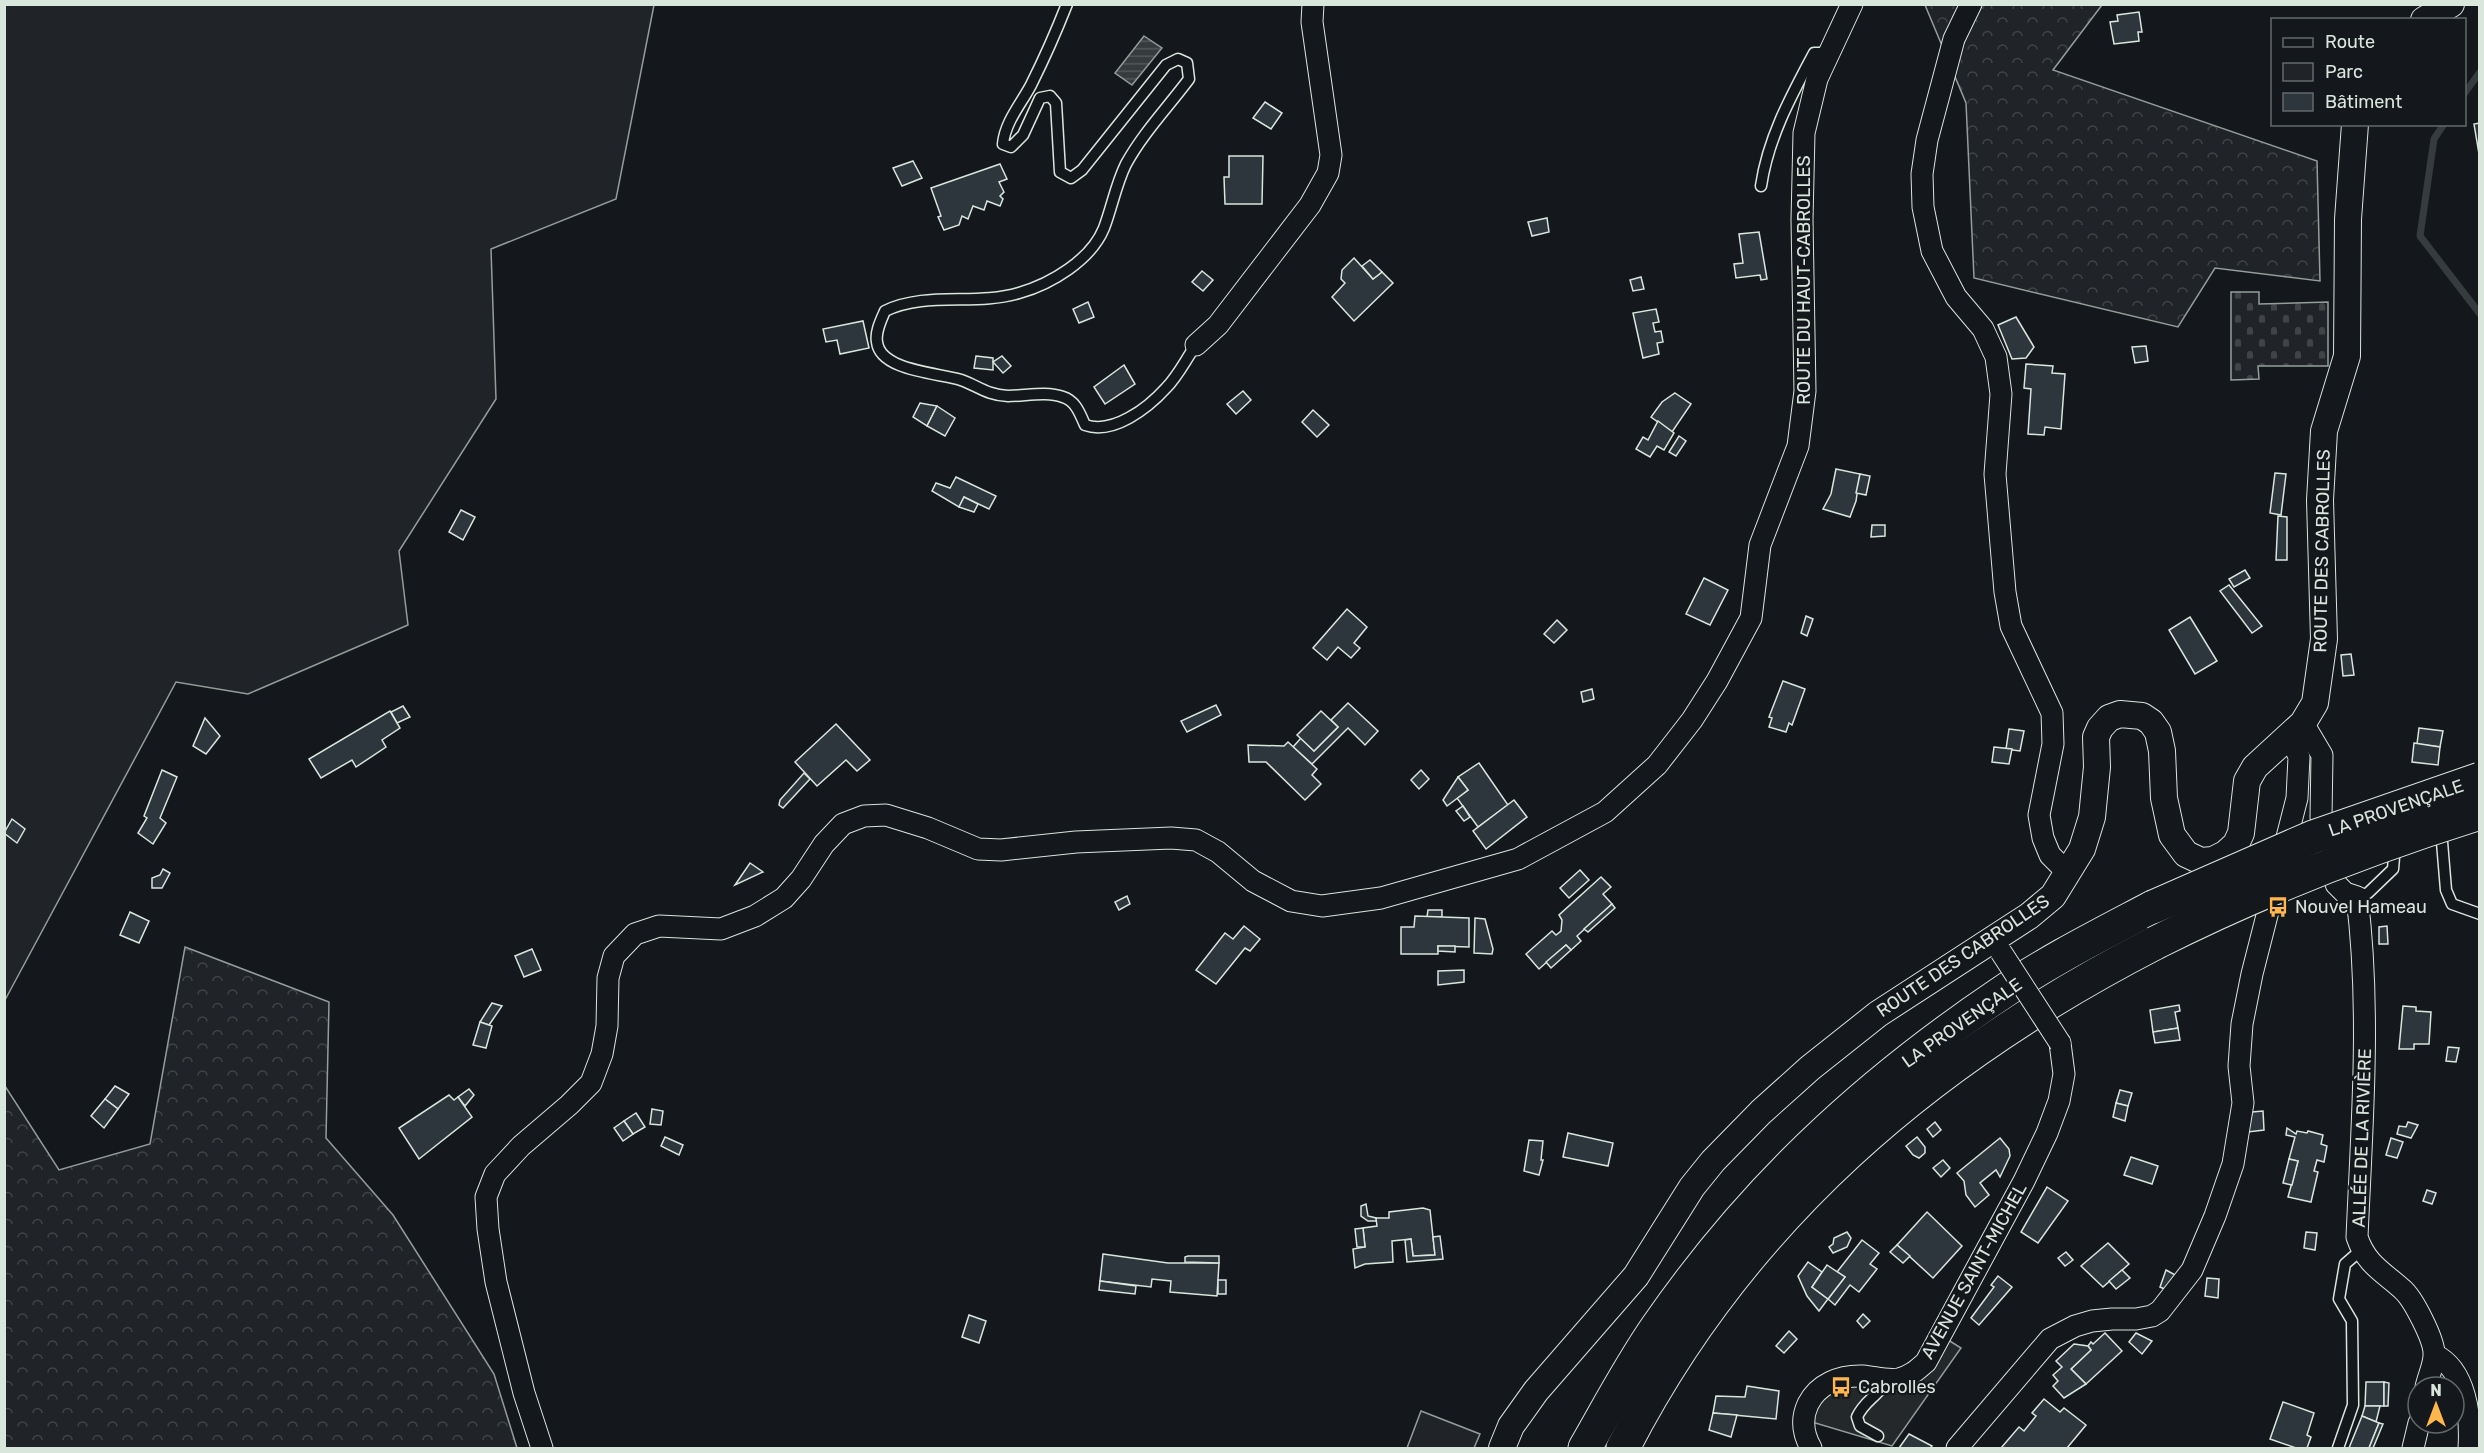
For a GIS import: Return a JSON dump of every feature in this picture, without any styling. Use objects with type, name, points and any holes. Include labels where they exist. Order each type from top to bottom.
[{"type":"highway","name":"LA PROVENÇALE","points":[[1585,1449],[1638,1356],[1687,1285],[1750,1208],[1822,1134],[1872,1088],[2001,993],[2076,948],[2153,907],[2313,837],[2480,779]]},
{"type":"highway","name":"LA PROVENÇALE","points":[[1623,1449],[1656,1388],[1707,1312],[1763,1242],[1834,1166],[1903,1104],[1974,1051],[2047,1002],[2155,943],[2245,899],[2322,867],[2480,813]]},
{"type":"street","points":[[1196,345],[1218,325],[1310,205],[1328,173],[1331,155],[1311,22],[1313,4]]},
{"type":"street","name":"ROUTE DU HAUT-CABROLLES","points":[[542,1449],[524,1393],[496,1282],[486,1197],[495,1174],[501,1167],[591,1083],[602,1054],[607,1026],[608,978],[614,956],[635,934],[659,926],[721,929],[755,916],[784,898],[801,879],[824,844],[843,824],[864,816],[886,815],[928,828],[978,849],[1001,850],[1076,842],[1171,838],[1196,840],[1218,852],[1253,881],[1291,901],[1322,906],[1381,898],[1518,859],[1605,812],[1657,765],[1692,720],[1717,681],[1751,618],[1760,545],[1798,446],[1805,391],[1802,230],[1804,133],[1818,79],[1852,4]]},
{"type":"street","points":[[1971,4],[1954,39],[1927,140],[1922,174],[1923,207],[1932,251],[1956,297],[1983,329],[1995,357],[2001,394],[1995,474],[2005,592],[2011,626],[2052,713],[2053,744],[2040,815],[2043,838],[2050,855],[2068,873]]},
{"type":"street","points":[[2427,18],[2451,4]]},
{"type":"street","name":"ROUTE DES CABROLLES","points":[[1502,1449],[1511,1426],[1536,1391],[1620,1297],[1636,1276],[1692,1187],[1740,1133],[1786,1089],[1841,1042],[1916,988],[1997,946],[2053,896],[2082,849],[2092,817],[2097,767],[2096,737],[2109,718],[2120,714],[2132,714],[2151,722],[2158,732],[2162,751],[2164,798],[2172,835],[2186,854],[2201,861],[2213,860],[2225,854],[2236,844],[2241,833],[2247,782],[2255,767],[2296,729],[2315,703],[2324,639],[2320,500],[2323,442],[2324,431],[2347,356],[2348,219],[2355,126]]},
{"type":"street","points":[[2296,729],[2322,755],[2321,817],[2336,884],[2345,893],[2356,897]]},
{"type":"street","points":[[1957,1449],[2050,1339],[2075,1326],[2092,1321],[2152,1316],[2160,1311],[2192,1270],[2215,1216],[2233,1164],[2243,1103],[2239,1066],[2242,1024],[2297,798],[2299,757],[2296,729]]},
{"type":"street","name":"ALLÉE DE LA RIVIÈRE","points":[[2356,897],[2366,999],[2366,1047],[2357,1237],[2361,1250],[2374,1267],[2404,1290],[2424,1325],[2435,1355]]},
{"type":"street","name":"AVENUE SAINT-MICHEL","points":[[1810,1449],[1803,1426],[1805,1411],[1813,1396],[1827,1383],[1845,1377],[1863,1376],[1886,1380],[1908,1376],[1926,1362],[2024,1181],[2047,1133],[2059,1101],[2064,1074],[2060,1043],[1997,946]]},
{"type":"street","points":[[2429,1375],[2435,1355],[2446,1360],[2463,1390],[2470,1428],[2469,1449]]},
{"type":"lane","points":[[1067,4],[1056,33],[1029,88],[1004,132],[1003,144],[1011,147],[1023,135],[1040,98],[1050,96],[1056,102],[1060,172],[1071,178],[1082,170],[1166,65],[1178,59],[1187,63],[1189,79],[1151,126],[1126,164],[1103,230],[1084,257],[1042,284],[1019,293],[990,299],[942,300],[896,306],[885,311],[876,342],[882,354],[897,365],[962,380],[980,390],[1007,396],[1036,394],[1064,397],[1078,408],[1085,425],[1094,428],[1112,426],[1147,406],[1167,387],[1196,345]]},
{"type":"lane","points":[[1761,186],[1764,162],[1786,105],[1814,54],[1828,53]]},
{"type":"lane","points":[[2426,787],[2434,790],[2444,845],[2446,890],[2452,904],[2480,914]]},
{"type":"lane","points":[[2399,814],[2402,791]]},
{"type":"lane","points":[[2356,897],[2368,893],[2393,869],[2398,826]]},
{"type":"lane","points":[[2338,1449],[2353,1405],[2352,1321],[2339,1299],[2345,1264],[2361,1250]]},
{"type":"lane","points":[[1878,1436],[1860,1426],[1857,1417],[1863,1404],[1882,1390],[1886,1380]]},
{"type":"green space","points":[[5,5],[654,5],[616,199],[491,249],[496,399],[399,551],[408,625],[248,694],[176,682],[5,1000]]},
{"type":"green space","points":[[1925,5],[2102,5],[2053,70],[2317,161],[2320,281],[2215,268],[2178,327],[1974,278],[1966,103]]},
{"type":"green space","points":[[2231,292],[2259,292],[2259,304],[2328,302],[2328,366],[2258,366],[2259,379],[2231,380]]},
{"type":"green space","points":[[185,947],[329,1002],[326,1138],[393,1215],[494,1374],[517,1448],[5,1448],[5,1086],[59,1170],[150,1144]]},
{"type":"green space","points":[[1421,1411],[1480,1434],[1474,1448],[1407,1448]]},
{"type":"shaded area","points":[[1144,36],[1162,48],[1132,85],[1115,73]]},
{"type":"shaded area","points":[[1945,1338],[1961,1348],[1892,1446],[1812,1422],[1815,1408],[1825,1393],[1851,1382],[1891,1386]]},
{"type":"building","points":[[2139,12],[2142,32],[2138,32],[2139,41],[2114,44],[2110,22],[2118,21],[2117,15]]},
{"type":"building","points":[[1265,102],[1282,113],[1271,129],[1253,118]]},
{"type":"building","points":[[2480,123],[2480,160],[2474,124]]},
{"type":"building","points":[[1229,156],[1263,156],[1262,204],[1225,204],[1224,177],[1229,177]]},
{"type":"building","points":[[913,161],[922,178],[902,186],[893,168]]},
{"type":"building","points":[[1000,164],[1007,179],[999,182],[1004,192],[1000,196],[1003,199],[1000,206],[987,201],[984,210],[973,206],[968,219],[962,216],[959,225],[944,230],[938,217],[941,216],[931,188]]},
{"type":"building","points":[[1547,218],[1549,232],[1532,236],[1528,222]]},
{"type":"building","points":[[1759,232],[1767,279],[1761,280],[1760,275],[1736,278],[1734,264],[1743,263],[1739,234]]},
{"type":"building","points":[[1354,258],[1373,279],[1382,272],[1393,283],[1354,321],[1332,297],[1345,283],[1341,279],[1342,270]]},
{"type":"building","points":[[1370,260],[1382,272],[1373,279],[1362,266]]},
{"type":"building","points":[[1202,271],[1213,280],[1203,291],[1192,282]]},
{"type":"building","points":[[1641,277],[1644,289],[1633,291],[1630,280]]},
{"type":"building","points":[[1088,302],[1094,317],[1079,323],[1073,309]]},
{"type":"building","points":[[1656,309],[1659,322],[1653,323],[1655,332],[1661,331],[1663,342],[1657,343],[1659,354],[1643,358],[1633,313]]},
{"type":"building","points":[[2016,317],[2034,347],[2026,358],[2012,359],[1998,325]]},
{"type":"building","points":[[863,321],[869,348],[840,354],[837,340],[826,342],[823,329]]},
{"type":"building","points":[[2146,346],[2148,361],[2135,363],[2132,347]]},
{"type":"building","points":[[976,356],[993,358],[993,370],[974,368]]},
{"type":"building","points":[[1002,356],[1011,366],[1003,373],[993,362]]},
{"type":"building","points":[[2026,364],[2053,366],[2052,373],[2065,374],[2061,429],[2045,427],[2044,435],[2028,434],[2031,389],[2024,388]]},
{"type":"building","points":[[1124,365],[1135,384],[1105,404],[1094,387]]},
{"type":"building","points":[[1243,391],[1251,400],[1236,414],[1227,404]]},
{"type":"building","points":[[1675,393],[1691,404],[1672,432],[1651,417],[1662,402]]},
{"type":"building","points":[[920,403],[937,406],[927,426],[913,417]]},
{"type":"building","points":[[937,406],[955,418],[945,436],[927,426]]},
{"type":"building","points":[[1313,410],[1329,425],[1317,437],[1302,422]]},
{"type":"building","points":[[1658,421],[1674,433],[1664,450],[1657,446],[1650,457],[1636,449],[1643,437],[1648,440]]},
{"type":"building","points":[[1679,436],[1686,441],[1676,456],[1669,452]]},
{"type":"building","points":[[1836,469],[1860,474],[1856,501],[1850,517],[1823,509],[1831,494]]},
{"type":"building","points":[[2275,473],[2286,474],[2281,515],[2270,513]]},
{"type":"building","points":[[1860,474],[1870,476],[1866,495],[1856,493]]},
{"type":"building","points":[[956,477],[996,496],[989,509],[964,497],[959,507],[932,491],[936,483],[950,488]]},
{"type":"building","points":[[964,497],[978,504],[974,512],[959,507]]},
{"type":"building","points":[[461,510],[475,517],[463,540],[449,532]]},
{"type":"building","points":[[2278,516],[2287,517],[2287,560],[2276,560]]},
{"type":"building","points":[[1872,525],[1885,525],[1885,536],[1871,537]]},
{"type":"building","points":[[2245,570],[2250,578],[2234,587],[2229,579]]},
{"type":"building","points":[[1704,578],[1728,590],[1710,625],[1686,614]]},
{"type":"building","points":[[2229,585],[2262,626],[2252,633],[2220,591]]},
{"type":"building","points":[[1347,609],[1367,627],[1354,643],[1360,648],[1351,658],[1338,647],[1327,660],[1313,648]]},
{"type":"building","points":[[1806,616],[1813,619],[1807,636],[1801,633]]},
{"type":"building","points":[[2190,617],[2217,661],[2195,674],[2169,630]]},
{"type":"building","points":[[1557,620],[1567,630],[1554,643],[1544,634]]},
{"type":"building","points":[[2351,654],[2354,675],[2343,676],[2341,655]]},
{"type":"building","points":[[1783,681],[1805,689],[1792,725],[1789,723],[1786,732],[1769,727],[1772,718],[1769,717]]},
{"type":"building","points":[[1592,689],[1594,699],[1583,702],[1581,692]]},
{"type":"building","points":[[1348,703],[1378,731],[1365,745],[1348,728],[1312,764],[1293,747],[1301,738],[1314,751],[1338,727],[1331,720]]},
{"type":"building","points":[[1216,705],[1221,715],[1187,732],[1181,721]]},
{"type":"building","points":[[403,706],[410,717],[397,723],[391,712]]},
{"type":"building","points":[[390,711],[400,728],[382,740],[386,747],[356,767],[352,760],[321,778],[309,759]]},
{"type":"building","points":[[1321,711],[1338,727],[1314,751],[1297,735]]},
{"type":"building","points":[[205,718],[220,736],[206,754],[193,746]]},
{"type":"building","points":[[836,724],[870,760],[857,771],[846,760],[817,786],[795,762]]},
{"type":"building","points":[[2419,728],[2443,731],[2440,747],[2417,744]]},
{"type":"building","points":[[2009,729],[2024,731],[2020,751],[2006,749]]},
{"type":"building","points":[[1288,742],[1317,769],[1312,775],[1321,784],[1305,800],[1266,762],[1249,762],[1248,745],[1284,746]]},
{"type":"building","points":[[2414,743],[2440,747],[2438,765],[2412,762]]},
{"type":"building","points":[[1994,747],[2012,749],[2009,764],[1992,762]]},
{"type":"building","points":[[1479,763],[1508,805],[1478,827],[1457,798],[1468,790],[1458,777]]},
{"type":"building","points":[[162,770],[177,777],[160,818],[166,823],[153,844],[138,833],[147,818],[144,816]]},
{"type":"building","points":[[1421,770],[1429,779],[1419,789],[1411,780]]},
{"type":"building","points":[[804,773],[810,779],[783,808],[779,805],[780,800]]},
{"type":"building","points":[[1458,777],[1468,790],[1447,806],[1443,800]]},
{"type":"building","points":[[1514,800],[1527,817],[1486,849],[1473,831]]},
{"type":"building","points":[[1463,806],[1470,817],[1464,821],[1456,811]]},
{"type":"building","points":[[12,819],[25,829],[17,843],[4,833]]},
{"type":"building","points":[[750,863],[763,872],[735,885]]},
{"type":"building","points":[[163,869],[170,873],[162,888],[152,888],[152,878],[160,875]]},
{"type":"building","points":[[1580,870],[1589,880],[1569,898],[1560,888]]},
{"type":"building","points":[[1601,877],[1611,887],[1603,894],[1612,904],[1577,936],[1581,941],[1571,950],[1566,945],[1539,969],[1526,954],[1552,931],[1556,935],[1561,931],[1562,920],[1559,915]]},
{"type":"building","points":[[1127,896],[1130,904],[1119,910],[1115,902]]},
{"type":"building","points":[[1612,904],[1615,908],[1588,932],[1584,929]]},
{"type":"building","points":[[1428,910],[1442,910],[1442,917],[1427,917]]},
{"type":"building","points":[[130,912],[149,921],[139,943],[120,935]]},
{"type":"building","points":[[1415,916],[1469,918],[1469,947],[1438,946],[1438,954],[1401,954],[1401,927],[1414,927]]},
{"type":"building","points":[[1475,918],[1485,919],[1493,949],[1492,954],[1474,953]]},
{"type":"building","points":[[1244,926],[1260,939],[1250,951],[1245,948],[1216,984],[1196,970],[1225,933],[1233,939]]},
{"type":"building","points":[[2387,926],[2388,944],[2379,944],[2379,927]]},
{"type":"building","points":[[1566,945],[1571,950],[1551,968],[1546,962]]},
{"type":"building","points":[[1438,946],[1455,946],[1455,952],[1438,951]]},
{"type":"building","points":[[532,949],[541,970],[524,977],[515,956]]},
{"type":"building","points":[[1464,970],[1464,982],[1438,985],[1438,971]]},
{"type":"building","points":[[492,1003],[502,1006],[489,1025],[480,1022]]},
{"type":"building","points":[[2179,1005],[2180,1011],[2175,1012],[2178,1028],[2153,1032],[2150,1010]]},
{"type":"building","points":[[2403,1006],[2416,1007],[2416,1011],[2431,1012],[2429,1044],[2414,1044],[2414,1049],[2399,1049]]},
{"type":"building","points":[[480,1022],[492,1026],[486,1048],[473,1045]]},
{"type":"building","points":[[2178,1028],[2180,1040],[2155,1043],[2153,1032]]},
{"type":"building","points":[[2448,1047],[2459,1048],[2456,1062],[2446,1061]]},
{"type":"building","points":[[115,1086],[129,1094],[118,1109],[105,1099]]},
{"type":"building","points":[[469,1089],[474,1095],[465,1106],[458,1097]]},
{"type":"building","points":[[2120,1090],[2132,1093],[2128,1106],[2116,1103]]},
{"type":"building","points":[[449,1095],[454,1100],[458,1097],[472,1117],[419,1159],[399,1128]]},
{"type":"building","points":[[105,1099],[118,1109],[104,1128],[91,1116]]},
{"type":"building","points":[[2116,1103],[2128,1106],[2125,1121],[2113,1117]]},
{"type":"building","points":[[652,1109],[663,1111],[661,1125],[650,1124]]},
{"type":"building","points":[[2263,1111],[2264,1130],[2248,1132],[2252,1112]]},
{"type":"building","points":[[636,1113],[645,1127],[633,1134],[624,1121]]},
{"type":"building","points":[[624,1121],[633,1134],[623,1141],[614,1128]]},
{"type":"building","points":[[1935,1122],[1941,1130],[1933,1137],[1927,1129]]},
{"type":"building","points":[[2408,1122],[2418,1125],[2411,1138],[2397,1134],[2399,1126],[2406,1127]]},
{"type":"building","points":[[2287,1128],[2296,1134],[2297,1131],[2307,1133],[2308,1131],[2323,1135],[2321,1144],[2327,1146],[2324,1162],[2317,1160],[2314,1171],[2318,1172],[2311,1202],[2288,1197],[2298,1161],[2289,1159],[2295,1137],[2286,1135]]},
{"type":"building","points":[[1568,1133],[1613,1143],[1608,1166],[1563,1157]]},
{"type":"building","points":[[665,1137],[683,1145],[679,1155],[661,1146]]},
{"type":"building","points":[[1917,1137],[1925,1147],[1925,1153],[1919,1158],[1913,1155],[1906,1146]]},
{"type":"building","points":[[2000,1138],[2009,1149],[2010,1156],[2000,1177],[1996,1170],[1980,1183],[1989,1195],[1975,1207],[1966,1195],[1964,1181],[1957,1173]]},
{"type":"building","points":[[2391,1138],[2403,1142],[2397,1158],[2386,1155]]},
{"type":"building","points":[[1529,1140],[1543,1141],[1541,1160],[1543,1160],[1539,1175],[1524,1171]]},
{"type":"building","points":[[2131,1157],[2158,1166],[2152,1184],[2124,1175]]},
{"type":"building","points":[[2289,1159],[2298,1161],[2292,1185],[2283,1183]]},
{"type":"building","points":[[1943,1160],[1950,1168],[1941,1177],[1933,1168]]},
{"type":"building","points":[[2047,1187],[2068,1201],[2038,1243],[2021,1232]]},
{"type":"building","points":[[2427,1190],[2436,1193],[2432,1204],[2423,1201]]},
{"type":"building","points":[[1366,1204],[1368,1216],[1376,1218],[1377,1221],[1368,1221],[1361,1216],[1361,1206]]},
{"type":"building","points":[[1423,1208],[1430,1210],[1435,1255],[1413,1256],[1411,1239],[1392,1241],[1393,1262],[1365,1264],[1355,1268],[1353,1249],[1365,1247],[1363,1228],[1377,1226],[1376,1218],[1389,1218],[1389,1212]]},
{"type":"building","points":[[1927,1212],[1962,1246],[1933,1278],[1897,1245]]},
{"type":"building","points":[[1363,1228],[1365,1247],[1357,1247],[1355,1229]]},
{"type":"building","points":[[1847,1232],[1851,1238],[1847,1247],[1833,1253],[1829,1247],[1833,1244],[1834,1238]]},
{"type":"building","points":[[2306,1232],[2317,1233],[2315,1250],[2304,1248]]},
{"type":"building","points":[[1440,1236],[1443,1259],[1407,1262],[1405,1240],[1411,1239],[1413,1256],[1435,1255],[1433,1237]]},
{"type":"building","points":[[1862,1240],[1879,1253],[1870,1264],[1877,1269],[1859,1292],[1850,1285],[1835,1305],[1828,1299],[1845,1277],[1837,1272]]},
{"type":"building","points":[[2108,1243],[2129,1264],[2103,1287],[2081,1266]]},
{"type":"building","points":[[1897,1245],[1910,1256],[1903,1263],[1890,1252]]},
{"type":"building","points":[[2066,1252],[2073,1260],[2065,1266],[2058,1258]]},
{"type":"building","points":[[1103,1254],[1168,1263],[1219,1263],[1217,1296],[1170,1292],[1171,1281],[1152,1279],[1151,1287],[1100,1281]]},
{"type":"building","points":[[1219,1256],[1219,1263],[1185,1262],[1185,1257]]},
{"type":"building","points":[[1808,1262],[1822,1272],[1812,1287],[1828,1299],[1819,1311],[1807,1296],[1798,1276]]},
{"type":"building","points":[[1827,1265],[1845,1277],[1828,1299],[1812,1287]]},
{"type":"building","points":[[2122,1270],[2130,1278],[2116,1289],[2109,1281]]},
{"type":"building","points":[[2166,1270],[2179,1277],[2169,1291],[2160,1287]]},
{"type":"building","points":[[1998,1276],[2012,1287],[1979,1325],[1971,1318],[1994,1287],[1991,1285]]},
{"type":"building","points":[[2207,1278],[2219,1279],[2218,1298],[2205,1296]]},
{"type":"building","points":[[1218,1280],[1226,1280],[1226,1294],[1218,1294]]},
{"type":"building","points":[[1100,1281],[1136,1286],[1135,1294],[1099,1290]]},
{"type":"building","points":[[1863,1314],[1870,1321],[1863,1328],[1857,1321]]},
{"type":"building","points":[[969,1315],[986,1321],[979,1343],[962,1337]]},
{"type":"building","points":[[1789,1331],[1797,1339],[1784,1353],[1776,1346]]},
{"type":"building","points":[[2105,1333],[2122,1351],[2086,1384],[2071,1369],[2091,1350],[2088,1346],[2091,1342],[2093,1344]]},
{"type":"building","points":[[2136,1333],[2152,1341],[2142,1354],[2129,1342]]},
{"type":"building","points":[[2074,1344],[2088,1346],[2091,1350],[2071,1369],[2086,1384],[2064,1398],[2053,1386],[2058,1381],[2053,1375],[2062,1367],[2056,1361]]},
{"type":"building","points":[[2366,1382],[2384,1382],[2384,1406],[2365,1406]]},
{"type":"building","points":[[2384,1382],[2389,1383],[2388,1406],[2384,1406]]},
{"type":"building","points":[[1747,1386],[1779,1391],[1776,1419],[1713,1413],[1716,1396],[1745,1397]]},
{"type":"building","points":[[2044,1399],[2060,1412],[2064,1408],[2086,1425],[2067,1448],[2001,1448],[2019,1427],[2024,1431],[2036,1416],[2032,1413]]},
{"type":"building","points":[[2283,1402],[2314,1413],[2307,1435],[2311,1437],[2307,1448],[2296,1448],[2270,1439]]},
{"type":"building","points":[[2365,1406],[2380,1406],[2376,1422],[2362,1416]]},
{"type":"building","points":[[1713,1413],[1737,1415],[1731,1437],[1709,1430]]},
{"type":"building","points":[[2362,1416],[2379,1423],[2369,1448],[2349,1448]]},
{"type":"building","points":[[2379,1423],[2383,1424],[2373,1448],[2369,1448]]},
{"type":"building","points":[[1909,1434],[1932,1446],[1930,1448],[1899,1448]]},
{"type":"waterway","points":[[2466,91],[2480,72]]},
{"type":"waterway","points":[[2443,126],[2434,139],[2420,236],[2480,314]]},
{"type":"place","name":"Nouvel Hameau","points":[[2278,907]]},
{"type":"place","name":"Cabrolles","points":[[1841,1387]]}]
